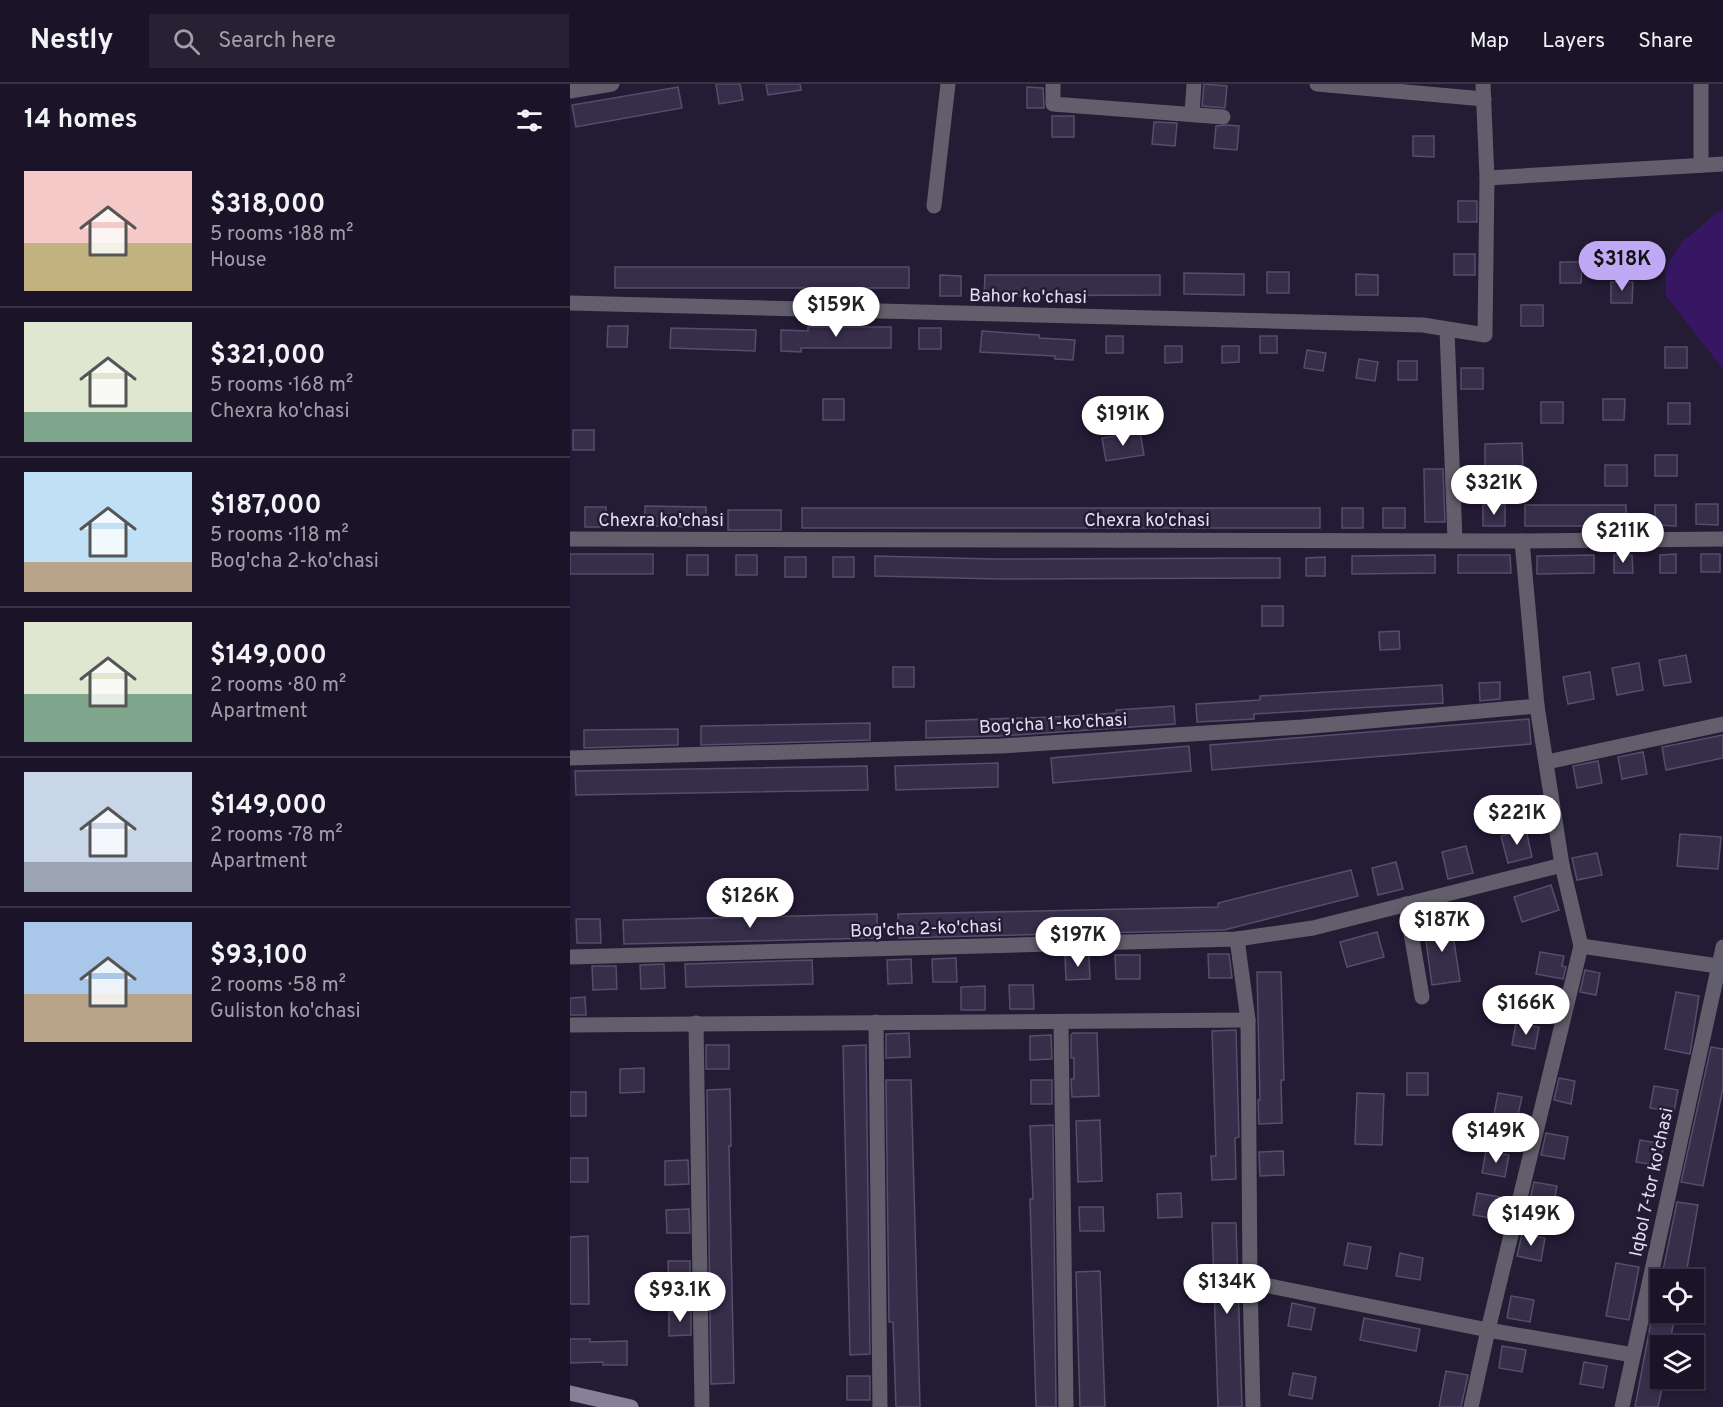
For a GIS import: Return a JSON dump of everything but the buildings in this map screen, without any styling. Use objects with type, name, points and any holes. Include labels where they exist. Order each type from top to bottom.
[{"type":"main road","points":[[570,1394],[631,1407]]},
{"type":"street","points":[[570,91],[607,84]]},
{"type":"street","points":[[934,206],[948,84]]},
{"type":"street","points":[[1053,84],[1053,104],[1222,117]]},
{"type":"street","points":[[1192,113],[1194,84]]},
{"type":"street","points":[[1317,84],[1484,92],[1487,178],[1723,164]]},
{"type":"street","points":[[1701,84],[1701,165]]},
{"type":"street","name":"Bahor ko'chasi","points":[[570,303],[1422,325],[1485,335],[1487,178]]},
{"type":"street","points":[[1447,330],[1455,540]]},
{"type":"street","name":"Chexra ko'chasi","points":[[570,539],[1522,541],[1723,539]]},
{"type":"street","points":[[1471,1407],[1581,946],[1562,865],[1537,706],[1522,541]]},
{"type":"street","name":"Bog'cha 1-ko'chasi","points":[[570,758],[1000,746],[1302,727],[1537,706]]},
{"type":"street","points":[[1547,762],[1723,724]]},
{"type":"street","name":"Bog'cha 2-ko'chasi","points":[[570,957],[1237,939],[1313,928],[1562,865]]},
{"type":"street","points":[[1406,904],[1422,997]]},
{"type":"street","points":[[1237,939],[1248,1020],[1253,1407]]},
{"type":"street","points":[[1581,946],[1718,966]]},
{"type":"street","name":"Iqbol 7-tor ko'chasi","points":[[1622,1407],[1723,947]]},
{"type":"street","points":[[570,1025],[1248,1020]]},
{"type":"street","points":[[876,1022],[880,1407]]},
{"type":"street","points":[[1061,1022],[1066,1407]]},
{"type":"street","points":[[696,1023],[702,1407]]},
{"type":"street","points":[[1250,1282],[1488,1330],[1633,1355]]},
{"type":"shaded area","points":[[1723,210],[1723,369],[1666,296],[1665,268],[1682,242]]}]
